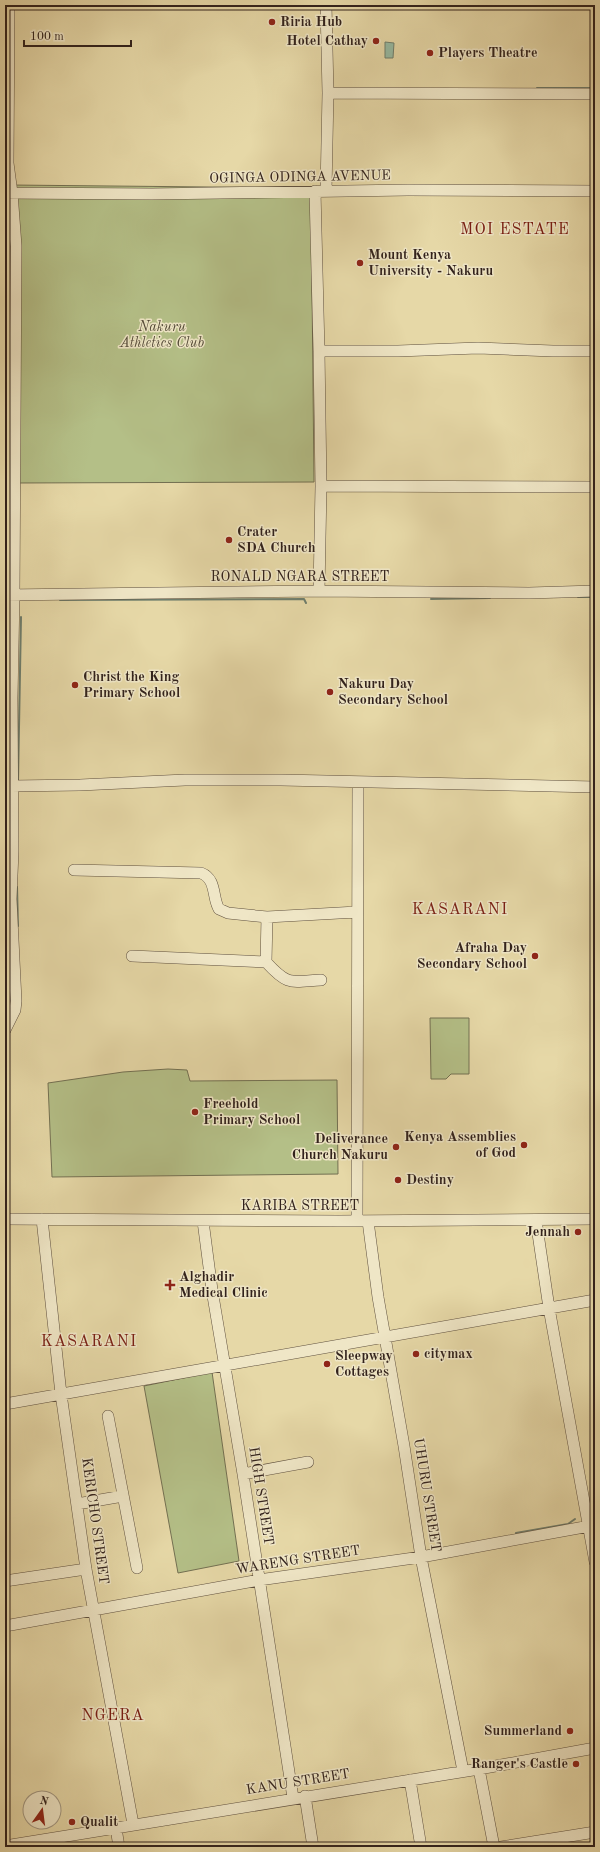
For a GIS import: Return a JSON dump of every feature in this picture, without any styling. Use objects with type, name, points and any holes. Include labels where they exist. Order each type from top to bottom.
[{"type":"street","points":[[5,1030],[15,1010],[11,1002],[11,899],[9,851],[12,786],[10,322],[16,246],[9,193],[8,163],[9,5]]},
{"type":"street","points":[[319,590],[321,486],[318,350],[321,191],[328,93],[326,5]]},
{"type":"street","points":[[328,93],[595,94]]},
{"type":"street","name":"OGINGA ODINGA AVENUE","points":[[9,193],[152,194],[321,191],[595,191]]},
{"type":"street","points":[[318,350],[398,351],[478,348],[595,351]]},
{"type":"street","points":[[321,486],[595,486]]},
{"type":"street","name":"RONALD NGARA STREET","points":[[10,595],[319,590],[529,593],[595,591]]},
{"type":"street","points":[[12,786],[80,785],[185,780],[595,787]]},
{"type":"street","name":"UHURU STREET","points":[[358,783],[357,912],[362,1221],[385,1338],[421,1557],[463,1771]]},
{"type":"street","points":[[74,870],[201,873],[206,876],[213,888],[219,909],[228,913],[267,917],[357,912]]},
{"type":"street","points":[[267,917],[266,962],[278,975],[287,981],[321,980]]},
{"type":"street","points":[[132,956],[266,962]]},
{"type":"street","name":"KARIBA STREET","points":[[5,1219],[203,1221],[595,1220]]},
{"type":"street","name":"KERICHO STREET","points":[[42,1219],[61,1394],[86,1569],[133,1824]]},
{"type":"street","points":[[536,1220],[549,1308],[592,1526],[595,1562]]},
{"type":"street","name":"HIGH STREET","points":[[203,1221],[224,1367],[243,1474],[293,1798]]},
{"type":"street","points":[[5,1404],[224,1367],[595,1300]]},
{"type":"street","points":[[108,1416],[137,1568]]},
{"type":"street","points":[[243,1474],[308,1462]]},
{"type":"street","points":[[77,1504],[123,1496]]},
{"type":"street","name":"WARENG STREET","points":[[5,1626],[259,1580],[421,1557],[592,1526]]},
{"type":"street","points":[[5,1581],[86,1569]]},
{"type":"street","name":"KANU STREET","points":[[5,1846],[305,1796],[479,1769],[595,1748]]},
{"type":"street","points":[[479,1769],[494,1847]]},
{"type":"street","points":[[410,1780],[421,1847]]},
{"type":"street","points":[[305,1796],[313,1847]]},
{"type":"street","points":[[116,1828],[119,1847]]},
{"type":"street","points":[[501,1847],[595,1832]]},
{"type":"green space","name":"Nakuru Athletics Club","points":[[10,185],[311,188],[314,482],[15,483]]},
{"type":"green space","points":[[430,1018],[469,1018],[469,1074],[451,1074],[446,1079],[431,1079]]},
{"type":"green space","points":[[168,1069],[187,1070],[190,1081],[337,1080],[338,1174],[52,1177],[48,1083],[123,1072]]},
{"type":"green space","points":[[212,1372],[239,1561],[178,1573],[144,1386]]},
{"type":"shaded area","points":[[385,42],[394,43],[393,58],[385,58]]},
{"type":"waterway","points":[[537,88],[595,88]]},
{"type":"waterway","points":[[5,331],[6,323]]},
{"type":"waterway","points":[[578,597],[595,597]]},
{"type":"waterway","points":[[431,599],[490,598]]},
{"type":"waterway","points":[[60,600],[304,599],[306,603]]},
{"type":"waterway","points":[[5,675],[6,617]]},
{"type":"waterway","points":[[18,782],[21,617]]},
{"type":"waterway","points":[[6,684],[6,764]]},
{"type":"waterway","points":[[6,774],[6,848]]},
{"type":"waterway","points":[[6,854],[7,865]]},
{"type":"waterway","points":[[17,887],[18,926]]},
{"type":"waterway","points":[[516,1533],[568,1524],[575,1519]]},
{"type":"place","name":"Riria Hub","points":[[272,22]]},
{"type":"place","name":"Hotel Cathay","points":[[376,41]]},
{"type":"place","name":"Players Theatre","points":[[430,53]]},
{"type":"place","name":"Mount Kenya University - Nakuru","points":[[360,263]]},
{"type":"place","name":"Crater SDA Church","points":[[229,540]]},
{"type":"place","name":"Christ the King Primary School","points":[[75,685]]},
{"type":"place","name":"Nakuru Day Secondary School","points":[[330,692]]},
{"type":"place","name":"Afraha Day Secondary School","points":[[535,956]]},
{"type":"place","name":"Freehold Primary School","points":[[195,1112]]},
{"type":"place","name":"Kenya Assemblies of God","points":[[524,1145]]},
{"type":"place","name":"Deliverance Church Nakuru","points":[[396,1147]]},
{"type":"place","name":"Destiny","points":[[398,1180]]},
{"type":"place","name":"Jennah","points":[[578,1232]]},
{"type":"place","name":"Alghadir Medical Clinic","points":[[170,1285]]},
{"type":"place","name":"citymax","points":[[416,1354]]},
{"type":"place","name":"Sleepway Cottages","points":[[327,1364]]},
{"type":"place","name":"Summerland","points":[[570,1731]]},
{"type":"place","name":"Ranger's Castle","points":[[576,1764]]},
{"type":"place","name":"Qualit","points":[[72,1822]]},
{"type":"district","name":"MOI ESTATE","points":[[515,230]]},
{"type":"district","name":"KASARANI","points":[[460,910]]},
{"type":"district","name":"KASARANI","points":[[89,1342]]},
{"type":"district","name":"NGERA","points":[[113,1716]]}]
